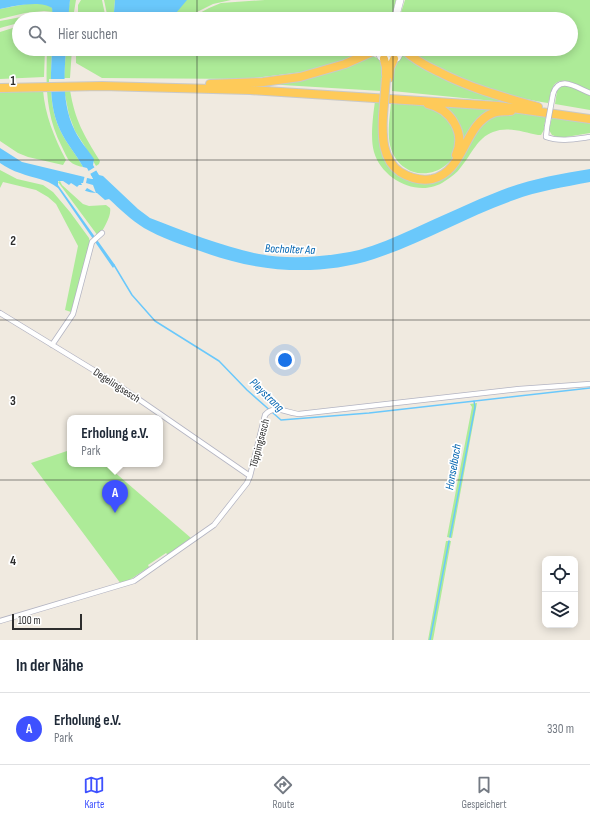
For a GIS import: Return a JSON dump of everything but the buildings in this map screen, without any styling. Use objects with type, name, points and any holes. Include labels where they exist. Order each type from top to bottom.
[{"type":"highway","points":[[0,88],[14,86],[263,82],[300,77],[345,64],[363,56]]},
{"type":"highway","points":[[411,56],[425,65],[473,88],[545,109]]},
{"type":"highway","points":[[384,59],[388,78]]},
{"type":"highway","points":[[394,59],[388,78],[384,142],[386,154],[391,163],[407,176],[427,180],[445,174],[452,167],[476,127],[493,113],[510,111],[559,114]]},
{"type":"highway","points":[[0,84],[14,86]]},
{"type":"highway","points":[[102,84],[243,90],[498,106],[590,119]]},
{"type":"highway","points":[[200,84],[347,91],[498,103],[590,115]]},
{"type":"highway","points":[[385,116],[386,141],[398,167],[414,175],[430,176],[446,169],[454,160],[458,150],[459,134],[456,124],[450,117],[442,110],[432,105],[392,99]]},
{"type":"main road","points":[[397,12],[400,0]]},
{"type":"main road","points":[[381,56],[384,59],[394,59],[398,56]]},
{"type":"street","points":[[590,93],[563,83],[557,86],[553,94],[546,137],[551,139],[567,140],[590,137]]},
{"type":"street","points":[[52,345],[72,314],[92,242],[102,233]]},
{"type":"street","name":"Degelingsesch","points":[[0,313],[118,385],[162,415]]},
{"type":"street","name":"Töppingsesch","points":[[0,622],[134,581],[214,526],[247,483],[265,415],[275,408],[299,414],[519,389],[590,384]]},
{"type":"street","name":"Degelingsesch","points":[[163,416],[250,476]]},
{"type":"green space","points":[[70,0],[76,0],[74,12],[68,12]]},
{"type":"green space","points":[[81,0],[102,0],[105,12],[78,12],[78,5]]},
{"type":"green space","points":[[104,0],[115,0],[114,12],[107,12]]},
{"type":"green space","points":[[186,0],[231,0],[213,4],[197,12],[174,12]]},
{"type":"green space","points":[[265,0],[396,0],[393,12],[202,12],[221,3]]},
{"type":"green space","points":[[405,0],[590,0],[590,91],[572,82],[562,81],[554,85],[548,103],[530,100],[512,96],[456,77],[439,69],[418,56],[578,56],[578,12],[401,12]]},
{"type":"green space","points":[[26,4],[49,4],[53,12],[12,12],[12,16],[0,19],[0,9]]},
{"type":"green space","points":[[12,19],[12,25],[0,28],[0,21]]},
{"type":"green space","points":[[12,28],[12,56],[45,56],[44,77],[0,79],[0,32]]},
{"type":"green space","points":[[47,56],[52,56],[51,90],[56,120],[62,135],[83,167],[71,163],[56,135],[52,123],[48,99]]},
{"type":"green space","points":[[66,56],[72,56],[70,78],[64,78]]},
{"type":"green space","points":[[76,56],[353,56],[330,65],[303,72],[246,79],[102,78],[76,63]]},
{"type":"green space","points":[[372,56],[380,59],[384,71],[381,91],[266,84]]},
{"type":"green space","points":[[402,56],[408,56],[504,100],[504,102],[392,91],[393,65]]},
{"type":"green space","points":[[567,85],[590,95],[590,110],[555,104],[557,91],[561,86]]},
{"type":"green space","points":[[43,90],[51,126],[66,160],[63,165],[28,157],[18,153],[0,141],[0,91]]},
{"type":"green space","points":[[64,90],[70,90],[77,119],[100,161],[96,166],[75,131],[69,115]]},
{"type":"green space","points":[[375,101],[381,101],[381,131],[396,173],[439,179],[473,133],[485,120],[505,112],[546,116],[545,128],[541,135],[510,130],[498,130],[493,132],[479,142],[456,173],[445,181],[435,186],[424,188],[414,187],[403,184],[393,178],[378,162],[374,152],[372,140]]},
{"type":"green space","points":[[391,102],[426,106],[439,110],[446,115],[456,132],[456,146],[454,157],[446,165],[429,173],[421,173],[412,172],[398,162],[393,154],[389,140]]},
{"type":"green space","points":[[433,102],[491,107],[496,110],[462,148],[461,135]]},
{"type":"green space","points":[[552,117],[590,123],[590,133],[560,138],[552,135],[549,130]]},
{"type":"green space","points":[[0,170],[17,179],[43,185],[53,192],[89,238],[90,242],[71,312],[65,310],[78,246],[56,204],[36,190],[3,182],[0,188]]},
{"type":"green space","points":[[60,181],[62,185],[83,204],[89,206],[106,205],[110,208],[105,227],[98,236],[58,182]]},
{"type":"green space","points":[[477,403],[452,538],[447,537],[472,407],[470,404]]},
{"type":"green space","points":[[67,451],[67,467],[108,467],[191,538],[168,555],[166,553],[148,565],[149,567],[121,584],[31,463]]},
{"type":"green space","points":[[446,541],[451,541],[433,640],[428,640]]},
{"type":"water","points":[[0,0],[70,0],[69,12],[52,12],[52,8],[41,4],[27,4],[0,9]]},
{"type":"water","points":[[115,0],[187,0],[177,12],[114,12]]},
{"type":"water","points":[[52,56],[66,56],[65,91],[68,111],[77,135],[94,159],[93,165],[99,175],[103,176],[138,209],[150,218],[204,238],[259,254],[284,257],[309,257],[359,250],[386,241],[479,199],[523,183],[590,169],[590,182],[542,192],[514,200],[392,253],[374,259],[353,265],[331,268],[288,270],[245,264],[224,259],[188,247],[144,228],[130,218],[109,199],[105,200],[97,193],[83,190],[71,183],[69,185],[63,181],[58,181],[58,185],[115,265],[113,268],[58,188],[44,180],[25,175],[0,163],[0,148],[22,162],[93,179],[87,168],[83,167],[65,139],[56,120],[51,90]]},
{"type":"pier","points":[[49,79],[66,79],[66,89],[49,89]]},
{"type":"pier","points":[[95,167],[97,170],[90,174],[93,179],[87,178],[86,183],[93,185],[96,193],[87,188],[84,192],[79,190],[77,187],[82,185],[81,183],[83,183],[85,175],[89,176],[87,172]]},
{"type":"waterway","name":"Pleystrang","points":[[114,265],[132,295],[155,321],[219,361],[247,390],[281,420],[369,413],[590,388]]},
{"type":"waterway","name":"Honselbach","points":[[450,537],[475,407],[474,401]]},
{"type":"waterway","name":"Honselbach","points":[[430,640],[449,541]]},
{"type":"place","name":"Erholung e.V.","points":[[115,513]]},
{"type":"water label","name":"Bocholter Aa","points":[[290,249]]}]
